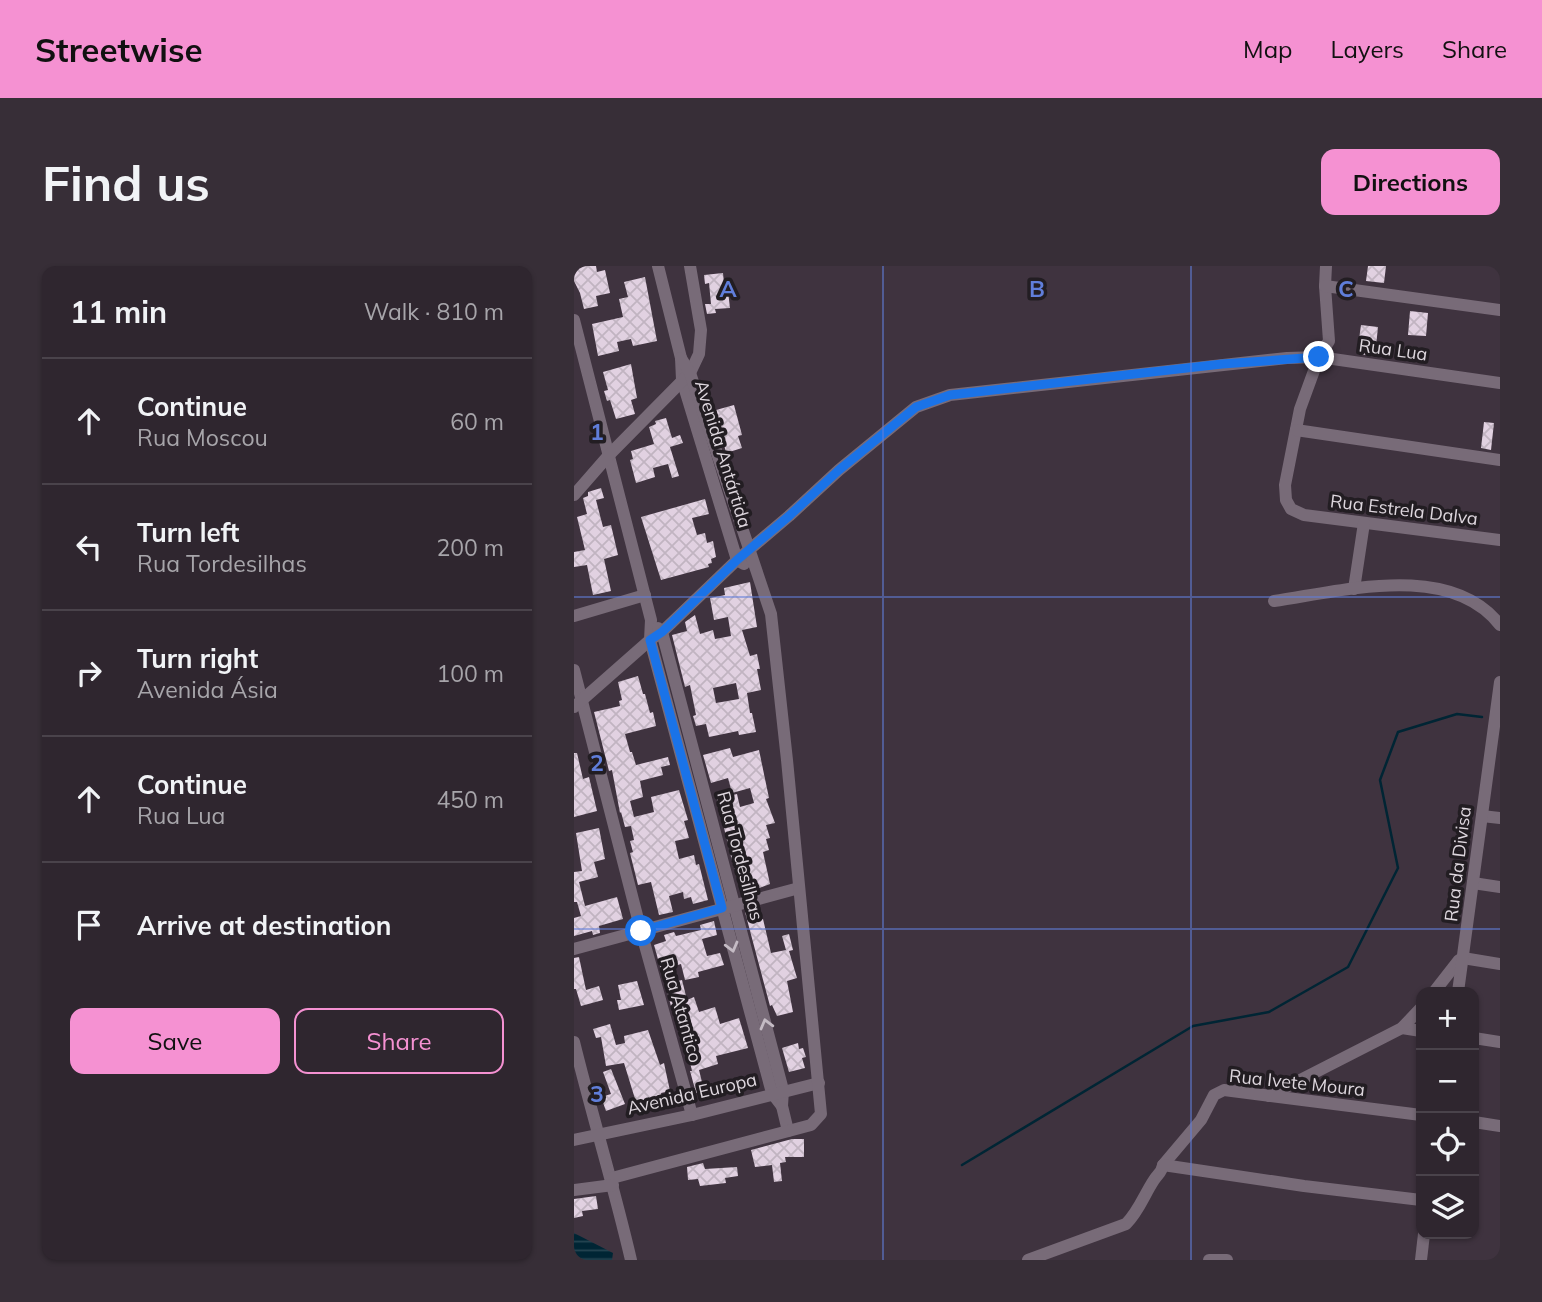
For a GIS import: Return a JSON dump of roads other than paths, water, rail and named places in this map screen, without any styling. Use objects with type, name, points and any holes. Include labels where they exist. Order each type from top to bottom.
[{"type":"street","name":"Avenida Antártida","points":[[658,266],[737,560]]},
{"type":"street","points":[[574,495],[686,376],[699,354],[701,330],[690,266]]},
{"type":"street","points":[[1326,266],[1329,341],[1319,357],[1300,409],[1296,430],[1500,460]]},
{"type":"street","points":[[1325,286],[1500,310]]},
{"type":"street","name":"Rua Tordesilhas","points":[[574,320],[651,620],[650,640],[728,906],[788,1131]]},
{"type":"street","name":"Rua Lua","points":[[578,704],[662,632],[737,560],[839,470],[916,407],[938,398],[984,389],[1120,377],[1222,364],[1319,357],[1500,383]]},
{"type":"street","name":"Avenida Antártida","points":[[686,376],[771,614],[821,1109],[820,1117],[811,1125],[788,1131]]},
{"type":"street","name":"Rua Estrela Dalva","points":[[1296,430],[1285,493],[1290,509],[1304,515],[1500,540]]},
{"type":"street","points":[[1354,589],[1364,523]]},
{"type":"street","points":[[737,560],[756,572]]},
{"type":"street","points":[[1274,601],[1354,589],[1437,587],[1474,603],[1500,625]]},
{"type":"street","points":[[574,616],[645,596]]},
{"type":"street","name":"Rua Tordesilhas","points":[[651,620],[662,632],[728,906]]},
{"type":"street","name":"Rua Atantico","points":[[574,670],[578,704],[692,1115]]},
{"type":"street","name":"Rua da Divisa","points":[[1459,987],[1500,682]]},
{"type":"street","points":[[1482,816],[1500,818]]},
{"type":"street","points":[[1473,883],[1500,887]]},
{"type":"street","points":[[574,949],[799,888]]},
{"type":"street","points":[[1438,987],[1456,961],[1463,958],[1500,964]]},
{"type":"street","points":[[1269,1096],[1402,1028],[1416,1013]]},
{"type":"street","points":[[1402,1028],[1416,1030]]},
{"type":"street","points":[[1479,1039],[1500,1042]]},
{"type":"street","points":[[574,1042],[597,1134],[613,1181],[631,1260]]},
{"type":"street","name":"Avenida Europa","points":[[574,1139],[692,1115],[819,1083]]},
{"type":"street","name":"Rua Ivete Moura","points":[[1163,1166],[1201,1120],[1217,1093],[1224,1090],[1416,1114]]},
{"type":"street","points":[[1479,1123],[1500,1126]]},
{"type":"street","points":[[574,1189],[613,1181],[788,1131]]},
{"type":"street","points":[[1028,1260],[1126,1224],[1136,1213],[1163,1166],[1416,1199]]},
{"type":"street","points":[[1420,1260],[1423,1239]]},
{"type":"street","points":[[1209,1260],[1227,1260]]},
{"type":"water","points":[[574,1233],[613,1253],[612,1260],[574,1260]]},
{"type":"waterway","points":[[962,1165],[1193,1026],[1269,1012],[1348,967],[1398,868],[1380,780],[1398,732],[1457,714],[1482,717]]}]
